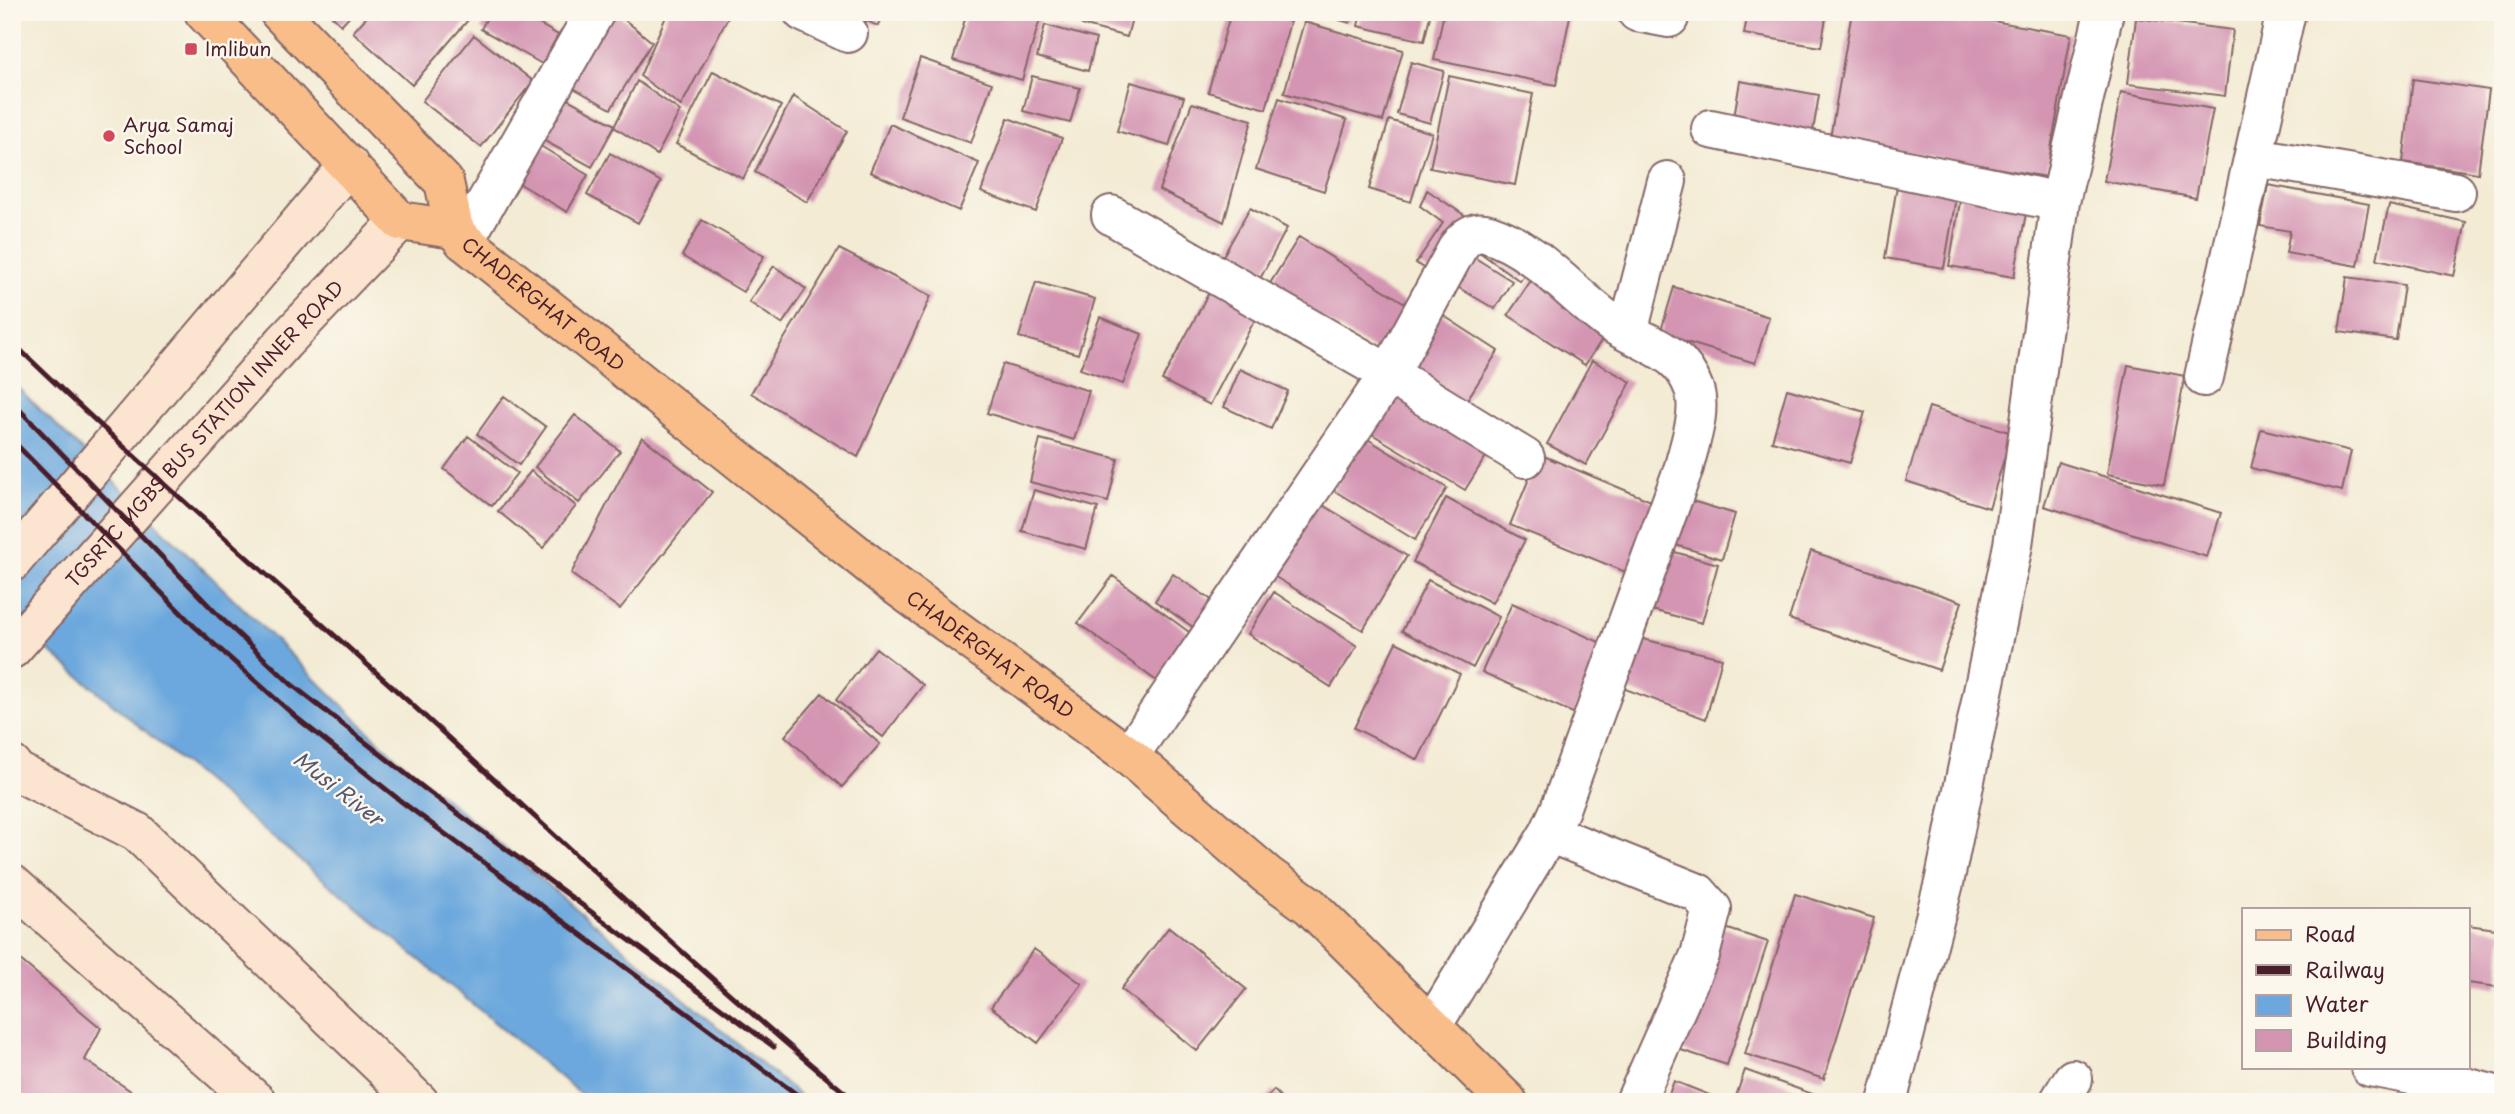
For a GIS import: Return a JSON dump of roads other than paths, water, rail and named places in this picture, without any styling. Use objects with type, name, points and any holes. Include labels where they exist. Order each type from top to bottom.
[{"type":"main road","points":[[204,12],[400,221]]},
{"type":"main road","name":"CHADERGHAT ROAD","points":[[279,12],[444,182],[459,235]]},
{"type":"main road","name":"CHADERGHAT ROAD","points":[[400,221],[459,235],[890,581],[1129,757],[1267,875],[1310,906],[1508,1102]]},
{"type":"street","points":[[459,235],[595,12]]},
{"type":"street","points":[[803,12],[848,33]]},
{"type":"street","points":[[1887,1102],[1944,883],[2013,545],[2060,202],[2104,12]]},
{"type":"street","points":[[2204,377],[2286,12]]},
{"type":"street","points":[[1711,129],[2060,202]]},
{"type":"street","points":[[2255,157],[2456,192]]},
{"type":"street","points":[[12,562],[349,165]]},
{"type":"street","points":[[1628,332],[1667,181]]},
{"type":"street","points":[[1111,215],[1389,374],[1525,458]]},
{"type":"street","name":"TGSRTC MGBS BUS STATION INNER ROAD","points":[[12,649],[284,342],[400,221]]},
{"type":"street","points":[[1129,757],[1389,374],[1458,247],[1475,233],[1487,233],[1521,248],[1628,332],[1673,358],[1684,370],[1695,391],[1694,428],[1684,467],[1549,833],[1432,1026]]},
{"type":"street","points":[[12,765],[16,771],[137,832],[419,1102]]},
{"type":"street","points":[[1549,833],[1698,893],[1712,909],[1700,955],[1635,1102]]},
{"type":"street","points":[[12,884],[257,1102]]},
{"type":"street","points":[[2373,1068],[2442,1091],[2503,1097]]},
{"type":"water","name":"Musi River","points":[[12,382],[391,753],[807,1102],[590,1102],[12,620]]},
{"type":"railway","points":[[12,342],[115,439],[694,962],[856,1102]]},
{"type":"railway","points":[[12,402],[220,617],[291,684],[429,792],[774,1047]]},
{"type":"railway","points":[[12,440],[194,626],[297,718],[402,802],[807,1102]]},
{"type":"place","name":"Imlibun","points":[[191,49]]},
{"type":"place","name":"Arya Samaj School","points":[[109,136]]}]
